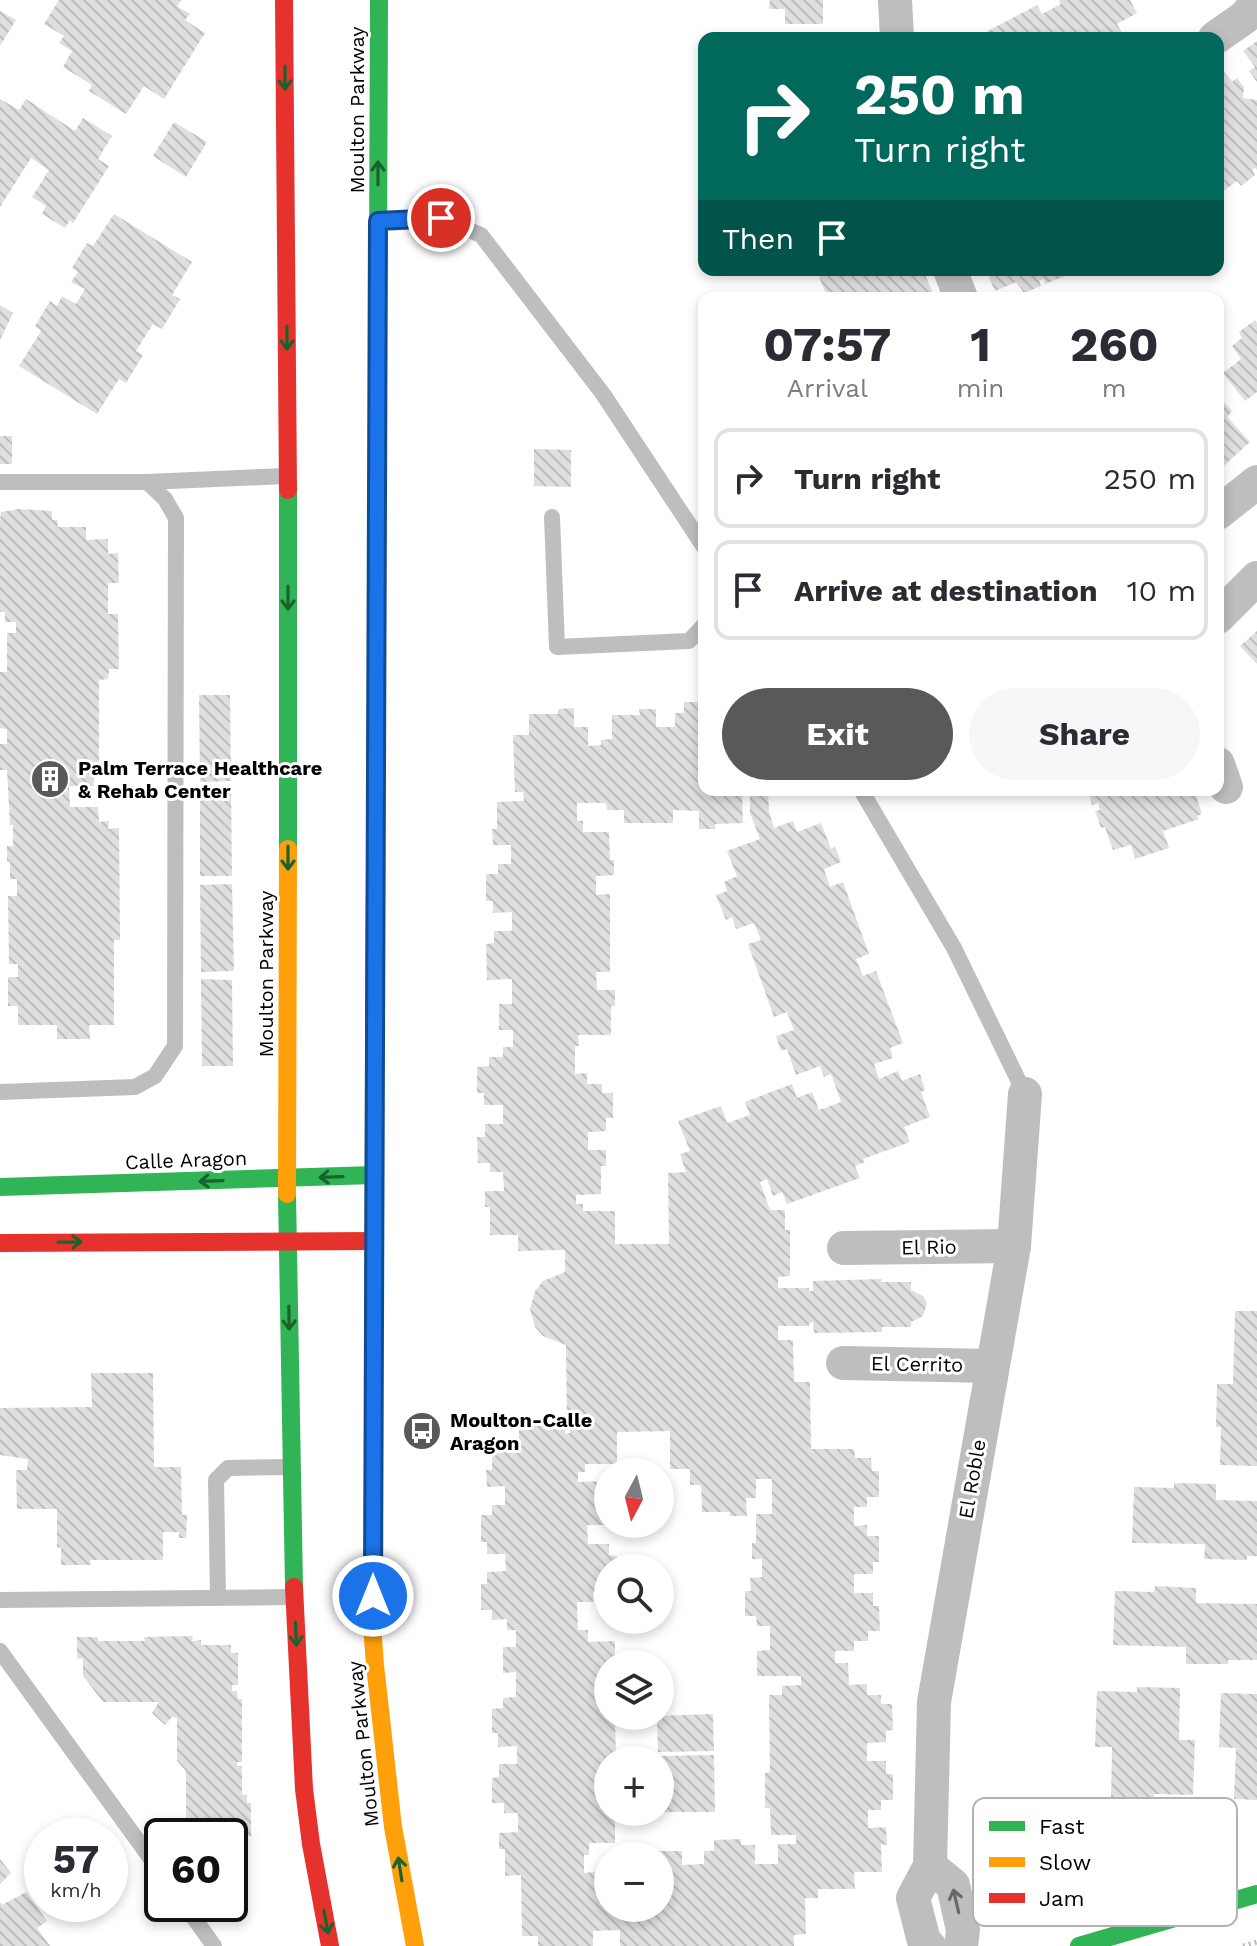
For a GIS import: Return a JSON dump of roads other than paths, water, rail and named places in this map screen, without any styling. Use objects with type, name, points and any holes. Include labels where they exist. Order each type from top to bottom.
[{"type":"main road","name":"Moulton Parkway","points":[[284,0],[288,476],[287,1240],[294,1597],[304,1789],[330,1946]]},
{"type":"main road","name":"Moulton Parkway","points":[[379,0],[372,1625],[383,1755],[415,1946]]},
{"type":"main road","name":"Calle Aragon","points":[[0,1187],[374,1175]]},
{"type":"main road","points":[[0,1243],[374,1241]]},
{"type":"main road","points":[[1237,1900],[1257,1894]]},
{"type":"main road","points":[[1079,1946],[1147,1926]]},
{"type":"street","points":[[895,0],[897,32]]},
{"type":"street","points":[[1224,32],[1245,17],[1257,2]]},
{"type":"street","points":[[1224,508],[1257,482]]},
{"type":"street","points":[[1224,611],[1257,578]]},
{"type":"street","name":"El Roble","points":[[929,1946],[924,1941],[913,1898],[930,1866],[934,1702],[1014,1246],[1025,1094]]},
{"type":"street","name":"El Rio","points":[[844,1248],[1014,1246]]},
{"type":"street","name":"El Cerrito","points":[[843,1363],[991,1366]]},
{"type":"street","points":[[930,1866],[953,1885],[963,1930],[961,1946]]},
{"type":"lane","points":[[378,221],[441,218],[481,235],[603,394],[698,538]]},
{"type":"lane","points":[[0,482],[147,482],[288,476]]},
{"type":"lane","points":[[0,1092],[135,1087],[155,1076],[175,1046],[176,518],[165,499],[147,482]]},
{"type":"lane","points":[[552,517],[557,647],[689,641],[698,631]]},
{"type":"lane","points":[[865,796],[954,948],[1025,1094]]},
{"type":"lane","points":[[218,1597],[216,1480],[228,1468],[291,1467]]},
{"type":"lane","points":[[0,1600],[294,1597]]},
{"type":"lane","points":[[0,1651],[144,1849]]},
{"type":"lane","points":[[197,1922],[214,1946]]},
{"type":"place","name":"Palm Terrace Healthcare & Rehab Center","points":[[50,779]]},
{"type":"place","name":"Moulton-Calle Aragon","points":[[422,1431]]}]
